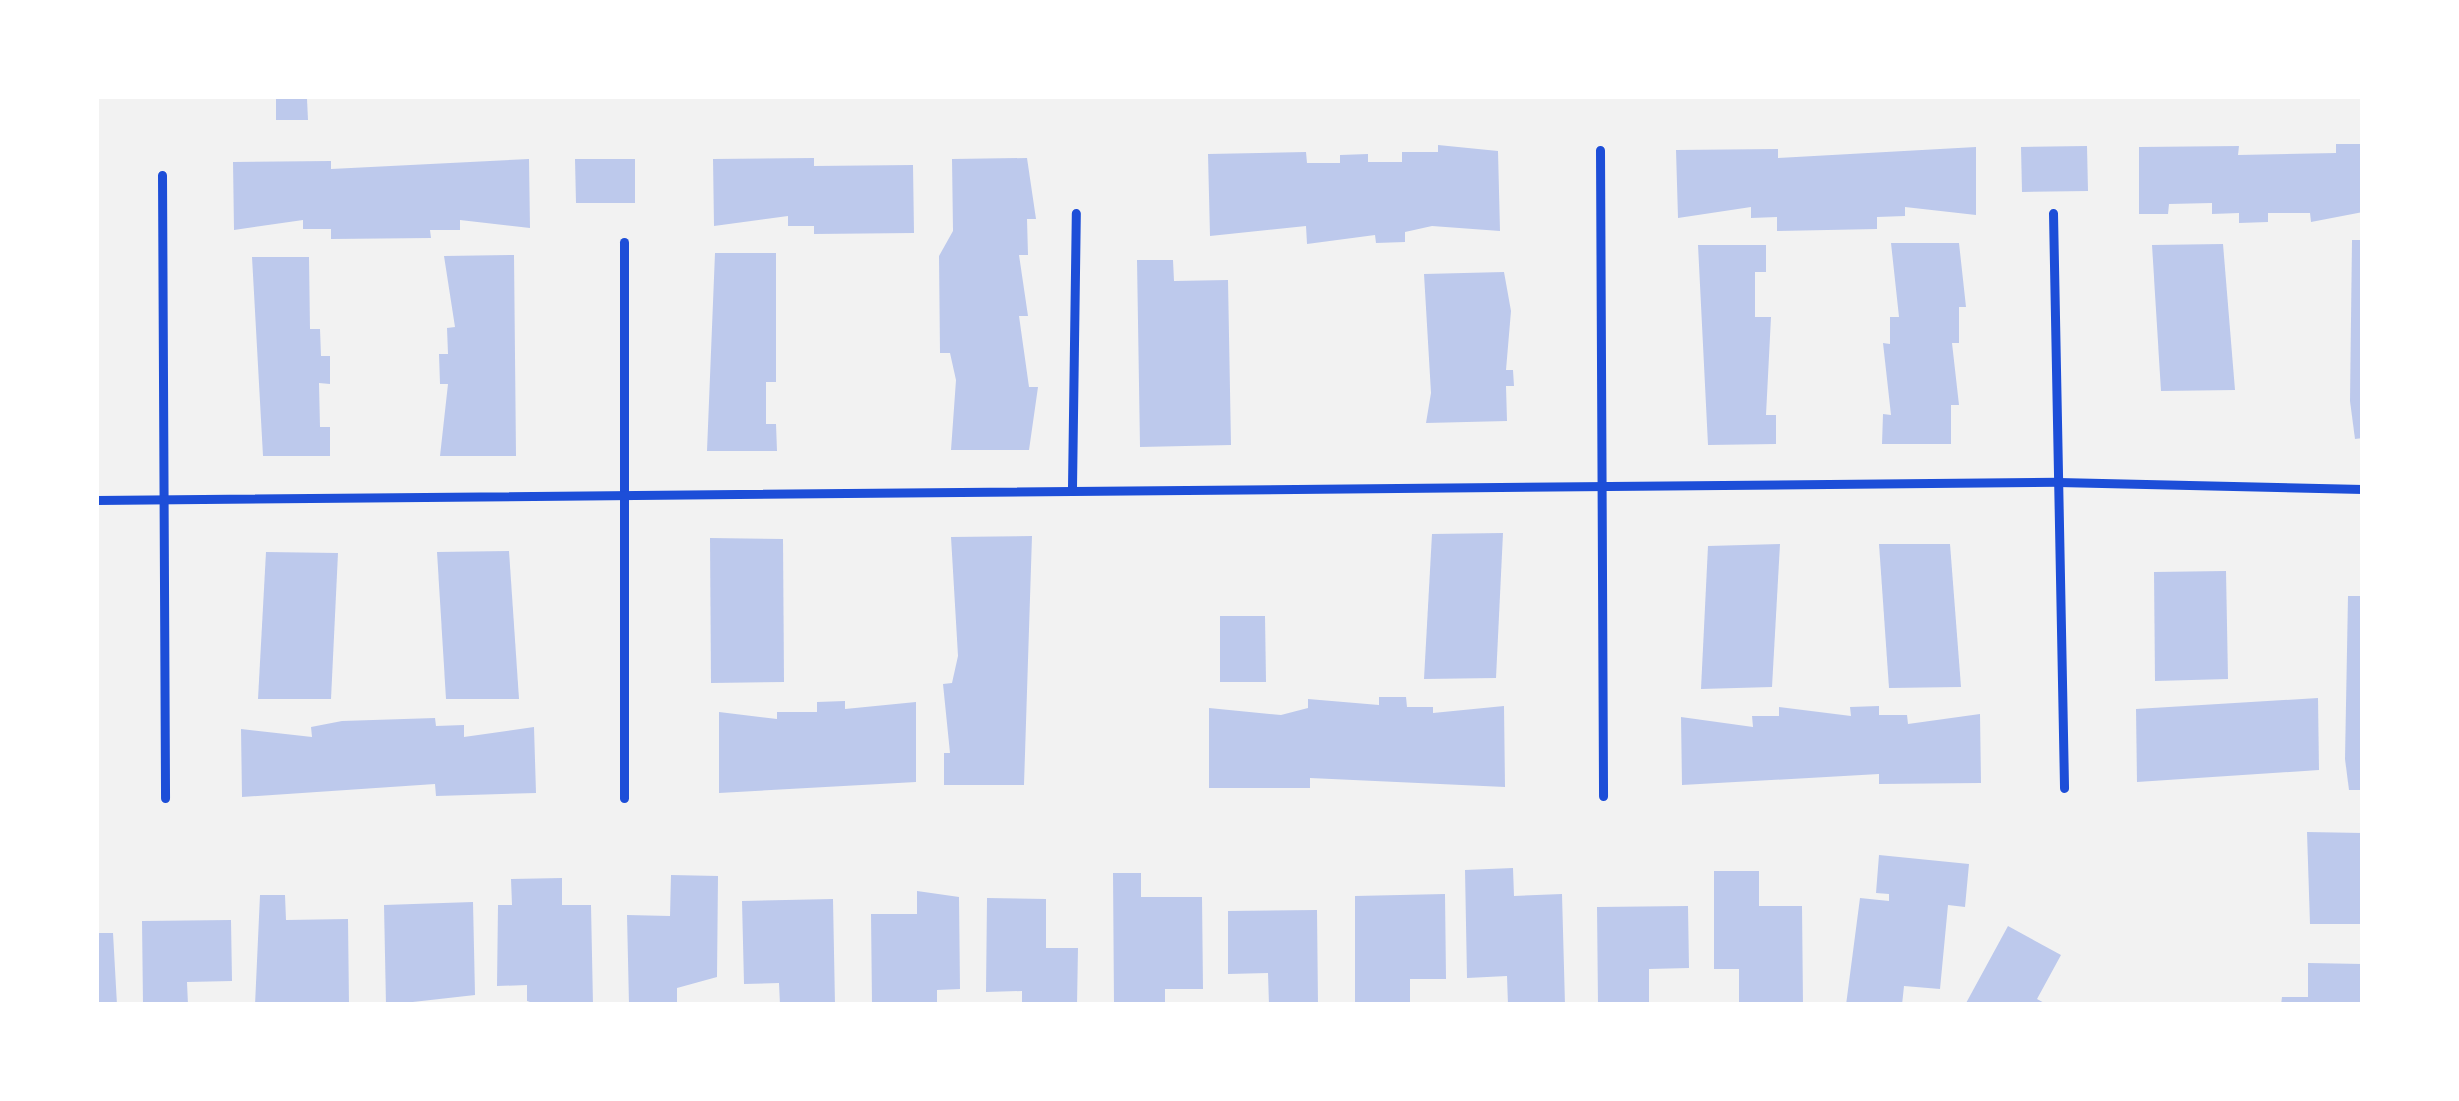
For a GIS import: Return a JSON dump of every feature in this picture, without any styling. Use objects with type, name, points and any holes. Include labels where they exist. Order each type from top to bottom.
[{"type":"lane","points":[[1600,150],[1603,796]]},
{"type":"lane","points":[[162,175],[165,798]]},
{"type":"lane","points":[[1072,487],[1076,213]]},
{"type":"lane","points":[[2053,213],[2064,788]]},
{"type":"lane","points":[[624,242],[625,798]]},
{"type":"lane","points":[[96,500],[624,490],[1601,484],[2058,482],[2363,489]]},
{"type":"building","points":[[276,99],[307,99],[308,120],[276,120]]},
{"type":"building","points":[[2336,144],[2363,144],[2363,212],[2311,222],[2310,213],[2268,213],[2268,222],[2239,223],[2239,213],[2212,214],[2212,203],[2169,204],[2168,214],[2139,214],[2139,147],[2239,146],[2238,155],[2336,153]]},
{"type":"building","points":[[1438,145],[1498,151],[1500,231],[1432,226],[1405,232],[1405,242],[1376,243],[1375,235],[1307,244],[1306,226],[1210,236],[1208,154],[1306,152],[1307,163],[1340,163],[1340,155],[1368,154],[1368,162],[1402,162],[1402,152],[1438,152]]},
{"type":"building","points":[[2087,146],[2088,191],[2022,192],[2021,147]]},
{"type":"building","points":[[1976,147],[1976,215],[1905,207],[1905,216],[1877,217],[1877,229],[1777,231],[1777,217],[1751,218],[1751,207],[1678,218],[1676,150],[1778,149],[1778,158]]},
{"type":"building","points":[[814,158],[814,166],[913,165],[914,233],[814,234],[814,226],[788,226],[788,216],[714,226],[713,159]]},
{"type":"building","points":[[1027,158],[1036,219],[1027,219],[1028,255],[1019,255],[1028,316],[1019,316],[1029,387],[1038,387],[1029,450],[951,450],[956,380],[950,353],[940,353],[939,256],[953,231],[952,159]]},
{"type":"building","points":[[529,159],[530,228],[460,220],[460,230],[430,230],[431,238],[331,239],[331,229],[303,229],[303,220],[234,230],[233,162],[331,161],[331,169]]},
{"type":"building","points":[[575,159],[635,159],[635,203],[576,203]]},
{"type":"building","points":[[2352,240],[2363,240],[2363,438],[2355,439],[2350,401]]},
{"type":"building","points":[[1891,243],[1959,243],[1966,307],[1959,307],[1959,343],[1952,343],[1959,405],[1951,405],[1951,444],[1882,444],[1883,414],[1891,415],[1883,343],[1890,344],[1890,317],[1899,317]]},
{"type":"building","points":[[2223,244],[2235,390],[2161,391],[2152,245]]},
{"type":"building","points":[[1698,245],[1766,245],[1766,272],[1755,272],[1755,317],[1771,317],[1766,415],[1776,415],[1776,444],[1708,445]]},
{"type":"building","points":[[715,253],[776,253],[776,382],[766,382],[766,424],[776,424],[777,451],[707,451]]},
{"type":"building","points":[[514,255],[516,456],[440,456],[448,384],[440,384],[439,354],[448,354],[447,328],[455,327],[444,256]]},
{"type":"building","points":[[252,257],[309,257],[310,329],[320,329],[321,356],[330,356],[330,384],[319,383],[320,427],[330,427],[330,456],[263,456]]},
{"type":"building","points":[[1137,260],[1173,260],[1174,281],[1228,280],[1231,445],[1140,447]]},
{"type":"building","points":[[1504,272],[1511,311],[1506,370],[1513,370],[1514,386],[1506,386],[1507,421],[1426,423],[1431,393],[1424,274]]},
{"type":"building","points":[[1503,533],[1496,678],[1424,679],[1432,534]]},
{"type":"building","points":[[1032,536],[1024,785],[944,785],[944,753],[950,753],[943,684],[952,683],[958,656],[951,537]]},
{"type":"building","points":[[710,538],[783,539],[784,682],[711,683]]},
{"type":"building","points":[[1780,544],[1772,687],[1701,689],[1708,546]]},
{"type":"building","points":[[1879,544],[1950,544],[1961,687],[1889,688]]},
{"type":"building","points":[[509,551],[519,699],[446,699],[437,552]]},
{"type":"building","points":[[266,552],[338,553],[331,699],[258,699]]},
{"type":"building","points":[[2226,571],[2228,679],[2155,681],[2154,572]]},
{"type":"building","points":[[2348,596],[2363,596],[2363,790],[2349,790],[2345,759]]},
{"type":"building","points":[[1220,616],[1265,616],[1266,682],[1220,682]]},
{"type":"building","points":[[1379,697],[1406,697],[1407,707],[1433,707],[1433,713],[1504,706],[1505,787],[1310,778],[1310,788],[1209,788],[1209,708],[1281,715],[1308,708],[1308,699],[1379,705]]},
{"type":"building","points":[[2318,698],[2319,770],[2137,782],[2136,709]]},
{"type":"building","points":[[845,701],[845,709],[916,702],[916,782],[719,793],[719,712],[777,719],[777,712],[817,712],[817,702]]},
{"type":"building","points":[[1879,706],[1879,715],[1907,715],[1908,724],[1980,714],[1981,783],[1879,784],[1879,774],[1682,785],[1681,717],[1753,727],[1752,716],[1779,716],[1779,707],[1851,716],[1850,707]]},
{"type":"building","points":[[435,718],[436,726],[464,725],[464,737],[534,727],[536,793],[436,796],[435,784],[242,797],[241,729],[312,737],[311,727],[342,721]]},
{"type":"building","points":[[2307,832],[2363,833],[2363,924],[2310,924]]},
{"type":"building","points":[[1879,855],[1969,864],[1965,907],[1948,905],[1940,989],[1904,986],[1902,1005],[1846,1005],[1860,898],[1889,901],[1889,894],[1876,893]]},
{"type":"building","points":[[1513,868],[1514,896],[1562,894],[1565,1005],[1508,1005],[1507,976],[1467,978],[1465,870]]},
{"type":"building","points":[[1714,871],[1759,871],[1759,906],[1802,906],[1803,1005],[1739,1005],[1739,969],[1714,969]]},
{"type":"building","points":[[1113,873],[1141,873],[1141,897],[1202,897],[1203,989],[1165,989],[1165,1005],[1114,1005]]},
{"type":"building","points":[[671,875],[718,876],[717,977],[677,988],[677,1005],[629,1005],[627,915],[670,916]]},
{"type":"building","points":[[562,878],[562,905],[591,905],[593,1005],[539,1005],[527,1001],[527,985],[497,986],[498,905],[512,905],[511,879]]},
{"type":"building","points":[[917,891],[959,897],[960,989],[937,990],[937,1005],[872,1005],[871,914],[917,914]]},
{"type":"building","points":[[1445,894],[1446,979],[1410,979],[1410,1005],[1355,1005],[1355,896]]},
{"type":"building","points":[[260,895],[285,895],[286,920],[348,919],[349,1005],[255,1005]]},
{"type":"building","points":[[987,898],[1046,899],[1046,948],[1078,948],[1077,1005],[1022,1005],[1022,991],[986,992]]},
{"type":"building","points":[[833,899],[835,1005],[780,1005],[779,983],[744,984],[742,901]]},
{"type":"building","points":[[473,902],[475,995],[386,1005],[384,905]]},
{"type":"building","points":[[1688,906],[1689,968],[1649,969],[1649,1005],[1598,1005],[1597,907]]},
{"type":"building","points":[[1317,910],[1318,1005],[1269,1005],[1268,973],[1228,974],[1228,911]]},
{"type":"building","points":[[231,920],[232,981],[187,982],[188,1005],[143,1005],[142,921]]},
{"type":"building","points":[[2008,926],[2061,955],[2037,999],[2048,1005],[1965,1005]]},
{"type":"building","points":[[96,933],[113,933],[117,1005],[96,1005]]},
{"type":"building","points":[[2308,963],[2363,964],[2363,1005],[2281,1005],[2282,997],[2308,997]]}]
